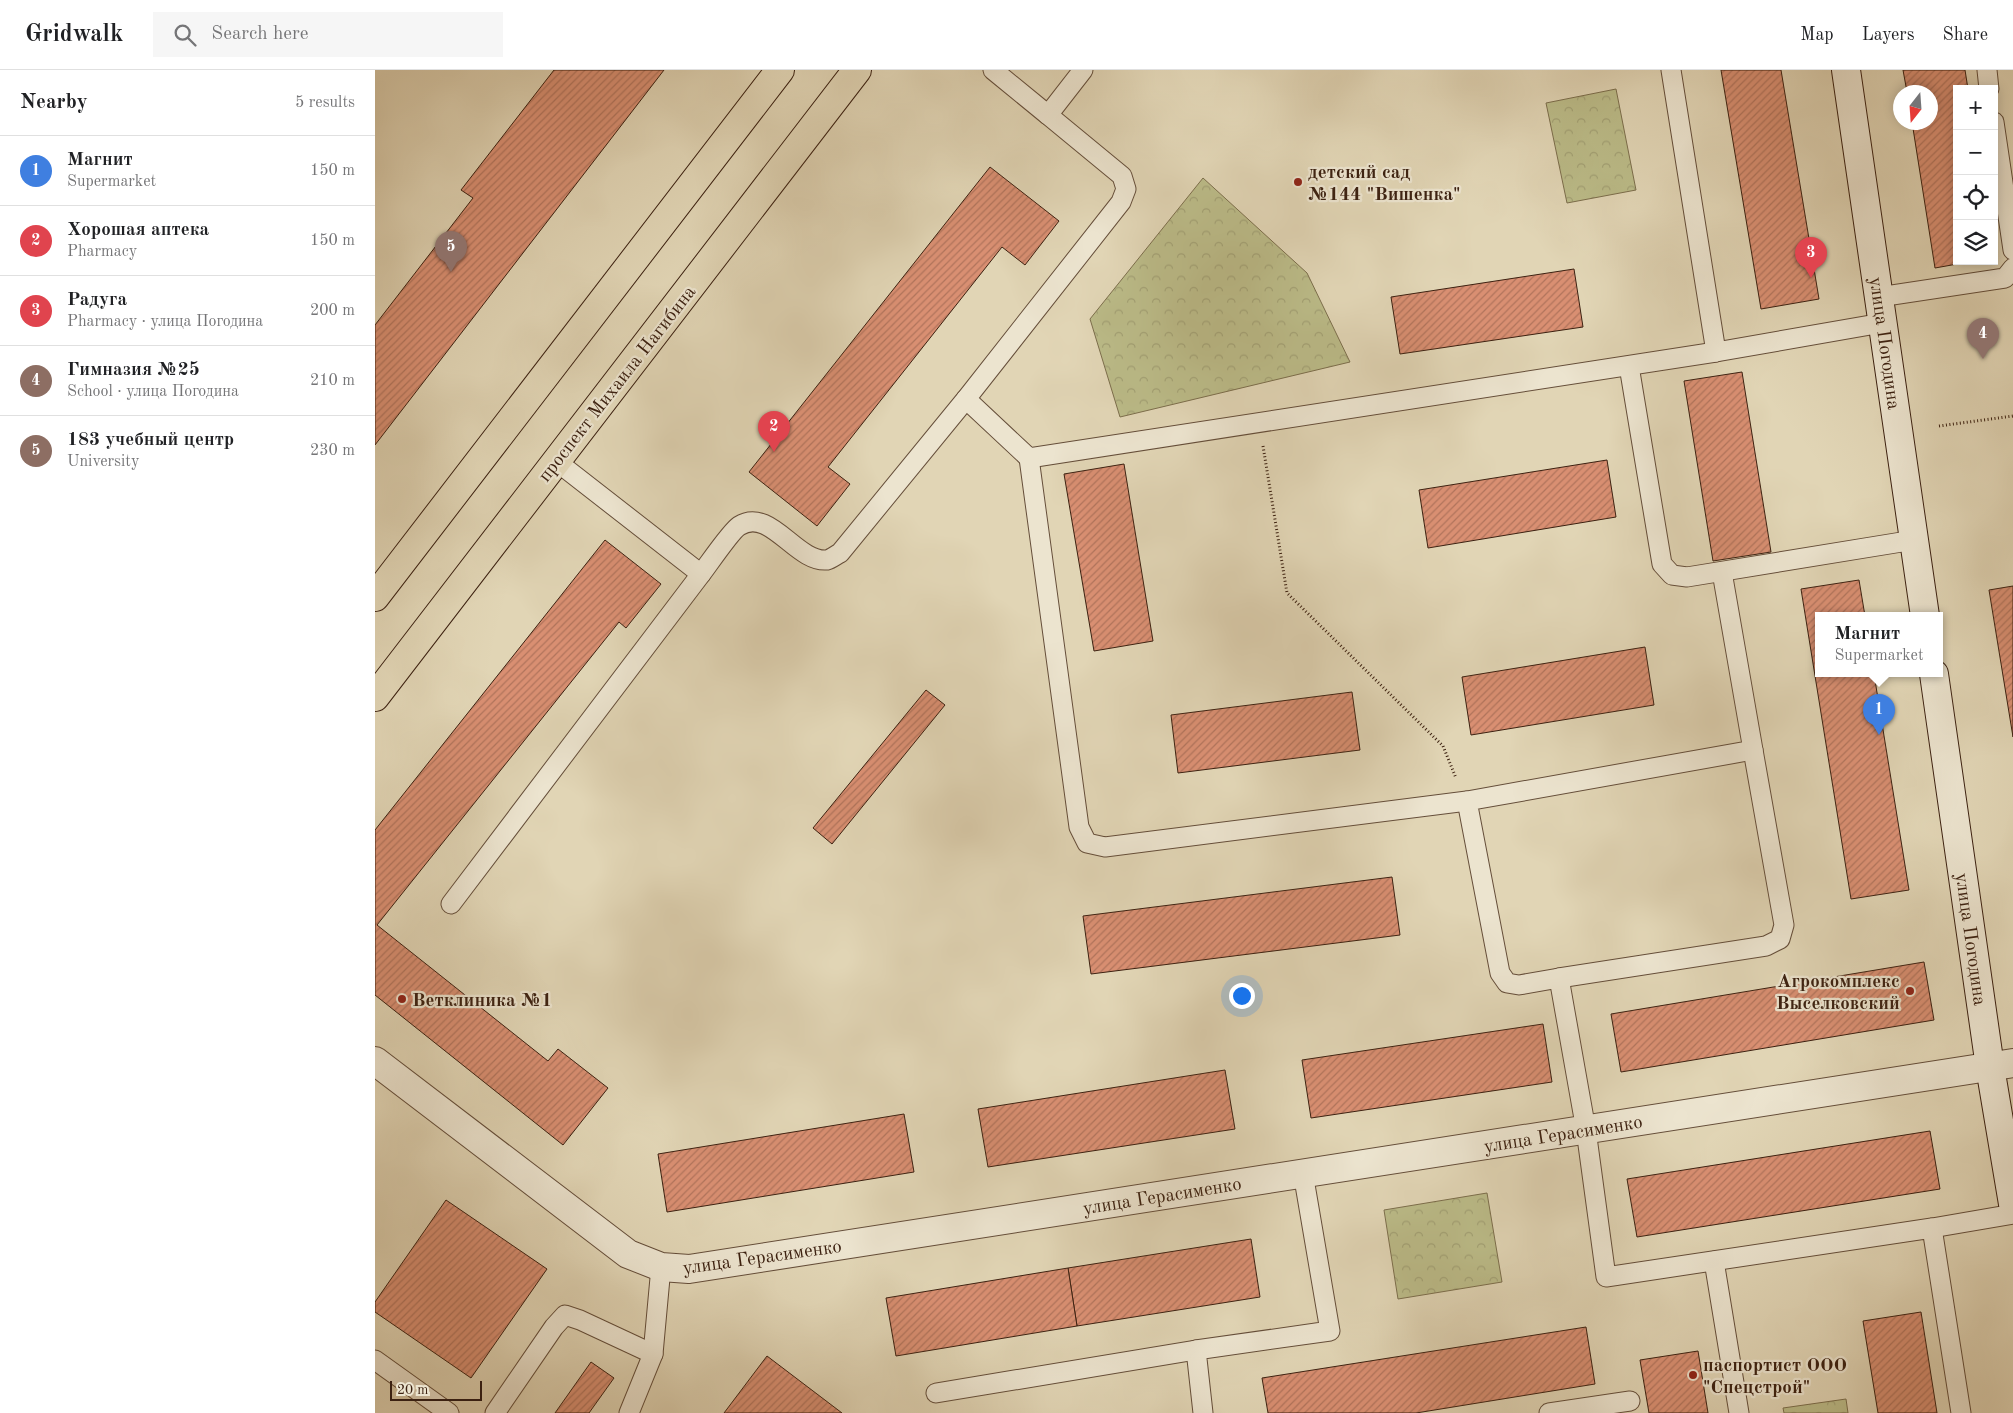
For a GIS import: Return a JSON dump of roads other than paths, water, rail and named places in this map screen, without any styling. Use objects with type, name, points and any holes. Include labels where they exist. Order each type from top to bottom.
[{"type":"main road","points":[[375,597],[780,70]]},
{"type":"main road","name":"проспект Михаила Нагибина","points":[[375,697],[857,70]]},
{"type":"street","name":"улица Погодина","points":[[1846,70],[1924,612]]},
{"type":"street","name":"улица Погодина","points":[[1935,677],[2001,1065],[2013,1204]]},
{"type":"street","name":"улица Герасименко","points":[[375,1062],[628,1254],[661,1267],[689,1269],[2001,1065]]},
{"type":"lane","points":[[451,904],[738,526],[751,521],[766,525],[812,558],[828,560],[840,553],[966,400],[1121,202],[1126,189],[1122,176],[993,70]]},
{"type":"lane","points":[[1048,115],[1083,70]]},
{"type":"lane","points":[[1671,70],[1716,352]]},
{"type":"lane","points":[[1987,70],[1989,85]]},
{"type":"lane","points":[[1995,130],[2013,250]]},
{"type":"lane","points":[[1029,458],[1716,352],[2005,278],[2013,268]]},
{"type":"lane","points":[[1629,366],[1662,564],[1672,575],[1687,577],[1722,572],[1915,540]]},
{"type":"lane","points":[[966,400],[1029,458],[1079,827],[1087,843],[1105,847],[1467,802],[1753,750]]},
{"type":"lane","points":[[556,462],[701,574]]},
{"type":"lane","points":[[1467,802],[1500,973],[1507,983],[1519,985],[1766,946],[1780,939],[1783,925],[1722,572]]},
{"type":"lane","points":[[1559,978],[1586,1130],[1605,1277],[2013,1214]]},
{"type":"lane","points":[[936,1393],[1195,1350],[1330,1330],[1303,1173]]},
{"type":"lane","points":[[1932,1228],[1961,1413]]},
{"type":"lane","points":[[1714,1260],[1739,1413]]},
{"type":"lane","points":[[629,1413],[653,1354],[661,1267]]},
{"type":"lane","points":[[495,1413],[554,1326],[565,1315],[580,1320],[653,1354]]},
{"type":"lane","points":[[1195,1350],[1203,1413]]},
{"type":"lane","points":[[375,1360],[449,1413]]},
{"type":"lane","points":[[1549,1413],[1630,1401]]},
{"type":"place","name":"детский сад №144 \"Вишенка\"","points":[[1298,182]]},
{"type":"place","name":"183 учебный центр","points":[[451,272]]},
{"type":"place","name":"Радуга","points":[[1811,278]]},
{"type":"place","name":"Гимназия №25","points":[[1983,359]]},
{"type":"place","name":"Хорошая аптека","points":[[774,452]]},
{"type":"place","name":"Магнит","points":[[1879,735]]},
{"type":"place","name":"Агрокомплекс Выселковский","points":[[1910,991]]},
{"type":"place","name":"Ветклиника №1","points":[[402,999]]},
{"type":"place","name":"паспортист ООО \"Спецстрой\"","points":[[1693,1375]]}]
